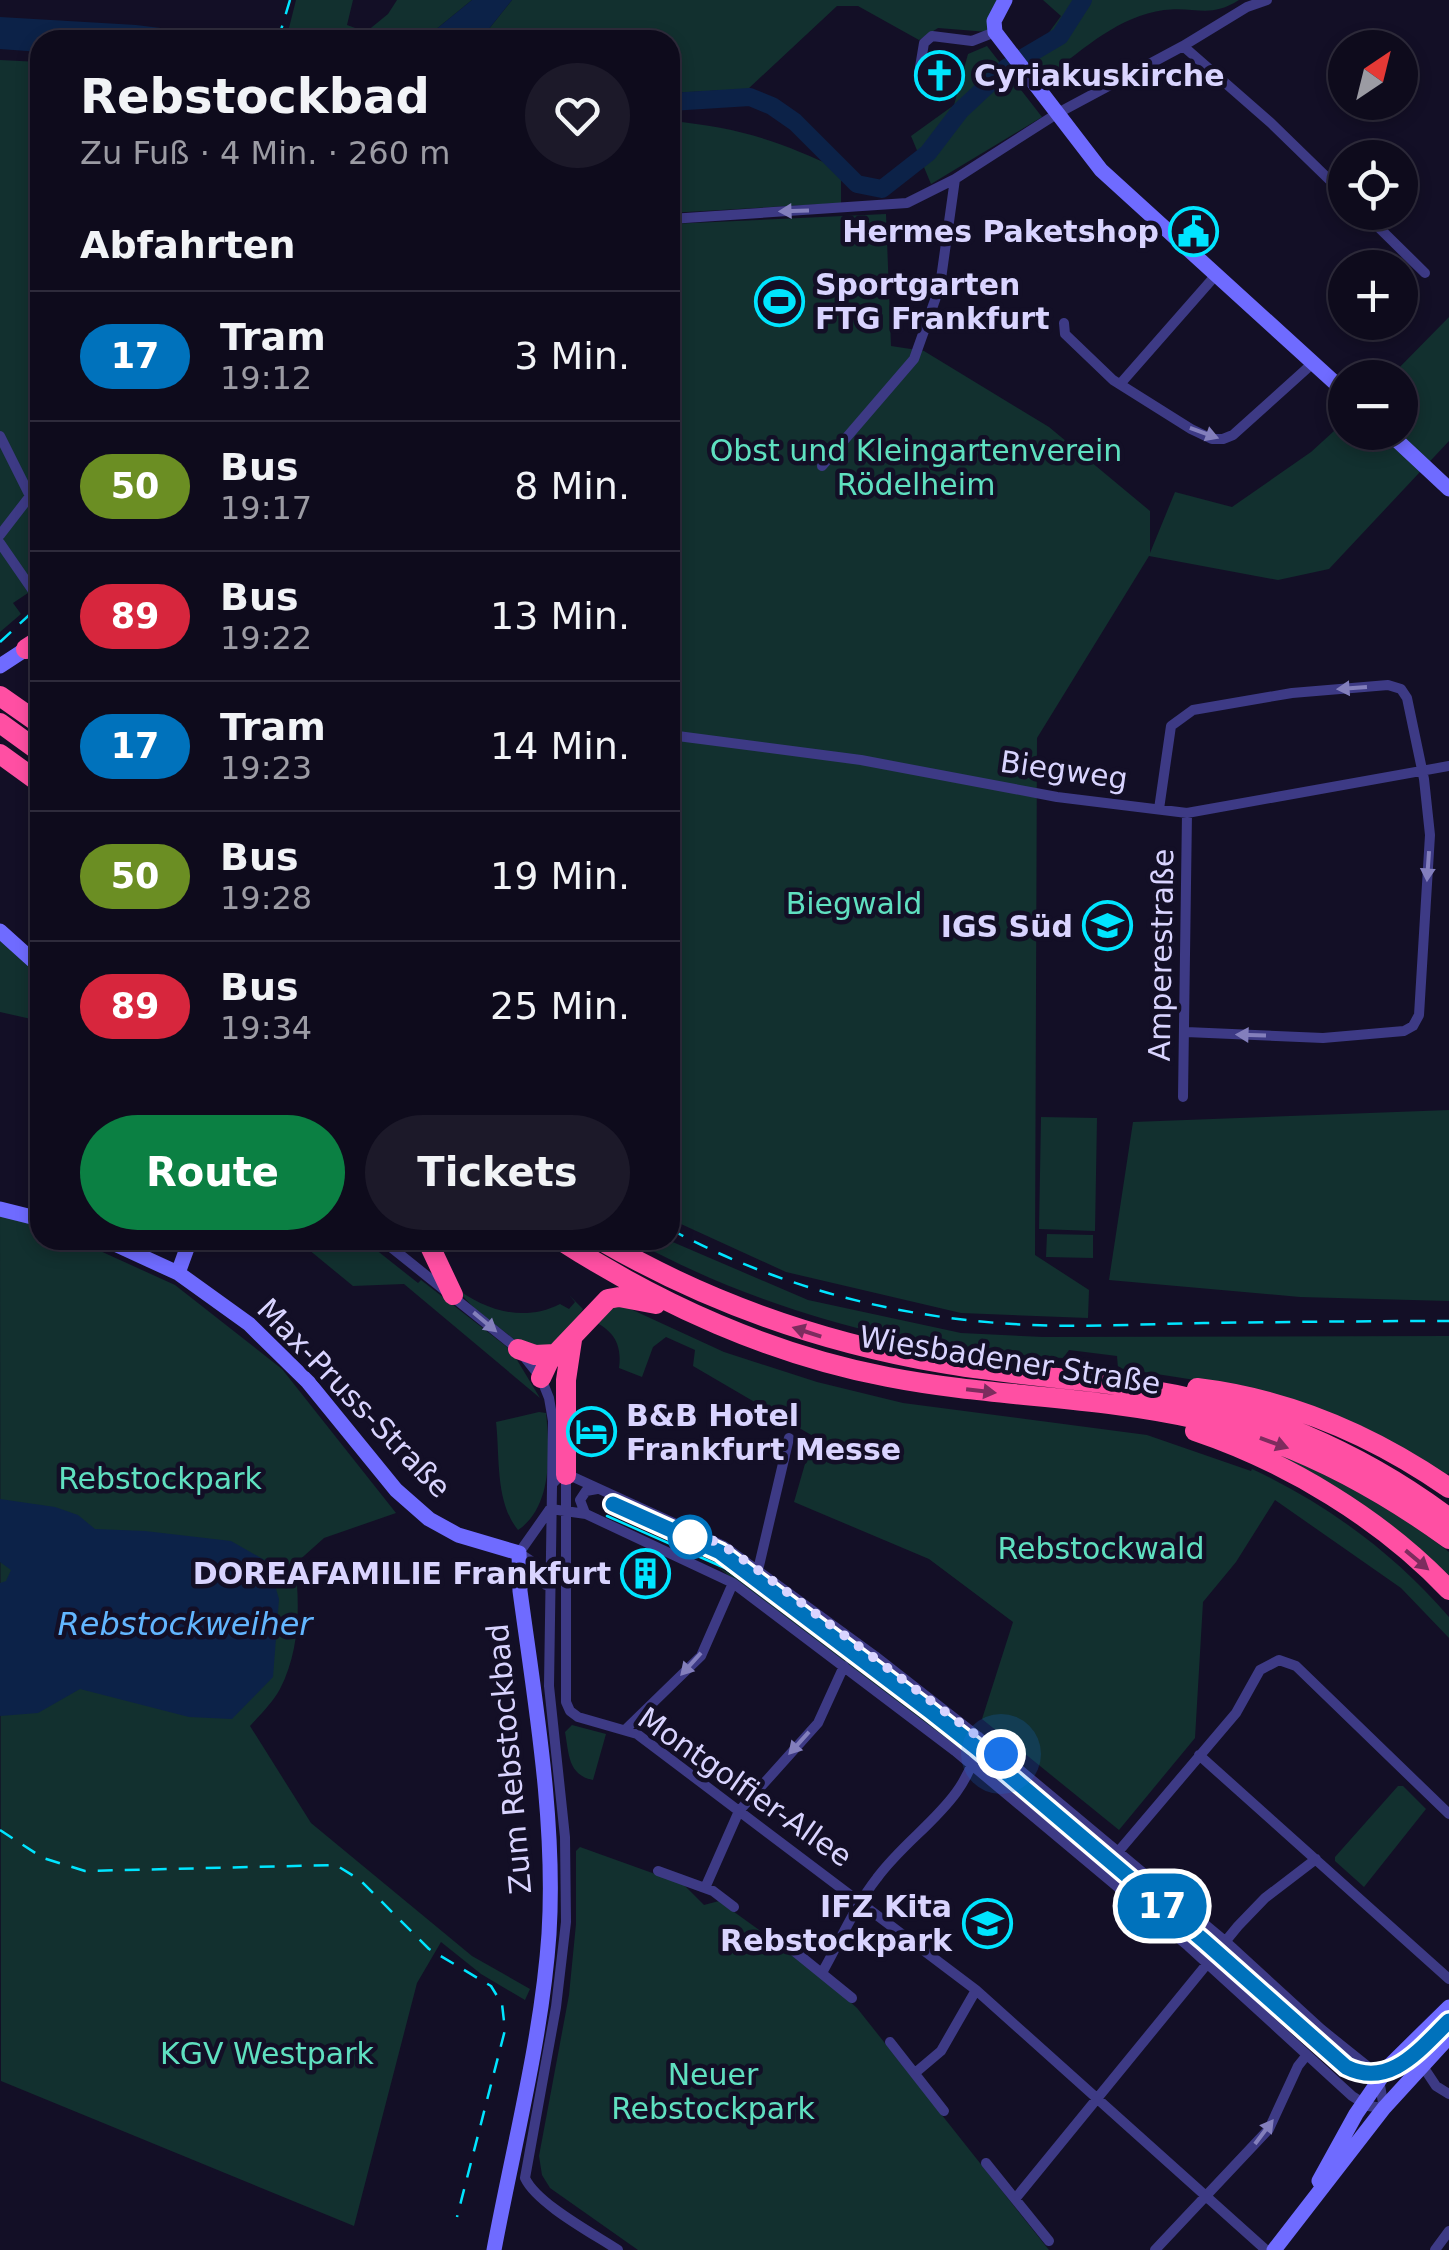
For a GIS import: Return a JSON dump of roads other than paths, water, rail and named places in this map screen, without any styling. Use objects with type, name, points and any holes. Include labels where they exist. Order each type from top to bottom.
[{"type":"highway","points":[[6,700],[30,715]]},
{"type":"highway","points":[[0,723],[30,745]]},
{"type":"highway","points":[[0,754],[30,776]]},
{"type":"highway","points":[[431,1250],[453,1295]]},
{"type":"highway","name":"Wiesbadener Straße","points":[[577,1250],[696,1316],[820,1359],[884,1376],[1193,1418],[1279,1444],[1343,1471],[1449,1539]]},
{"type":"highway","name":"Wiesbadener Straße","points":[[618,1250],[714,1298],[828,1338],[942,1363],[1144,1389],[1221,1406],[1302,1434],[1388,1476],[1449,1518]]},
{"type":"highway","points":[[542,1378],[556,1354],[608,1300],[619,1297],[696,1316]]},
{"type":"highway","points":[[559,1480],[572,1340]]},
{"type":"highway","points":[[518,1349],[534,1355],[556,1354]]},
{"type":"highway","points":[[1144,1389],[1217,1390],[1294,1410],[1363,1437],[1449,1488]]},
{"type":"highway","points":[[1111,1406],[1220,1440],[1282,1468],[1395,1542],[1449,1590]]},
{"type":"main road","points":[[1004,0],[994,21],[996,32],[1101,170],[1328,377]]},
{"type":"main road","points":[[1407,450],[1446,487]]},
{"type":"main road","points":[[0,666],[30,652]]},
{"type":"main road","points":[[0,931],[30,959]]},
{"type":"main road","points":[[0,1208],[30,1216]]},
{"type":"main road","name":"Max-Pruss-Straße","points":[[128,1250],[212,1294],[279,1350],[396,1490],[428,1519],[458,1535],[519,1552]]},
{"type":"main road","points":[[178,1273],[186,1250]]},
{"type":"main road","name":"Zum Rebstockbad","points":[[494,2250],[544,1984],[550,1903],[550,1846],[520,1591],[519,1552]]},
{"type":"main road","points":[[1300,2215],[1378,2080],[1449,2006]]},
{"type":"main road","points":[[1274,2250],[1384,2108],[1449,2037]]},
{"type":"street","points":[[680,218],[907,203],[956,179],[1058,113],[1247,7],[1267,0]]},
{"type":"street","points":[[919,73],[924,43],[932,36],[972,41],[996,32]]},
{"type":"street","points":[[1183,46],[1328,178]]},
{"type":"street","points":[[822,466],[914,359],[940,286],[956,179]]},
{"type":"street","points":[[1381,230],[1425,273]]},
{"type":"street","points":[[1121,383],[1215,276]]},
{"type":"street","points":[[1064,323],[1065,334],[1113,380],[1212,439],[1232,435],[1312,363]]},
{"type":"street","points":[[0,436],[30,496],[0,539],[30,586]]},
{"type":"street","points":[[1159,809],[1171,726],[1193,710],[1292,692],[1388,686],[1401,690],[1407,698],[1430,834],[1419,1015],[1414,1026],[1404,1031],[1323,1038],[1186,1032]]},
{"type":"street","name":"Biegweg","points":[[680,736],[861,760],[1058,797],[1187,814],[1449,766]]},
{"type":"street","name":"Amperestraße","points":[[1183,1097],[1187,814]]},
{"type":"street","points":[[395,1250],[518,1349],[542,1378],[550,1398],[559,1480],[551,1508],[550,1686],[564,1837],[566,1922],[556,2007],[525,2178],[543,2199],[618,2250]]},
{"type":"street","points":[[758,1570],[789,1438]]},
{"type":"street","points":[[551,1508],[586,1514],[733,1583],[972,1766],[1188,1946],[1362,2104],[1384,2108],[1378,2080],[1368,2066],[1347,2052],[1225,1941],[979,1737],[717,1542],[596,1489],[559,1480]]},
{"type":"street","name":"Montgolfier-Allee","points":[[559,1480],[565,1508],[566,1707],[578,1717],[627,1728],[862,1900],[976,1990],[1266,2250]]},
{"type":"street","points":[[586,1514],[580,1500],[586,1491],[596,1489]]},
{"type":"street","points":[[550,1597],[539,1568],[519,1552],[551,1508]]},
{"type":"street","points":[[627,1728],[701,1656],[733,1583]]},
{"type":"street","points":[[1118,1852],[1236,1713],[1260,1670],[1268,1664],[1287,1661],[1449,1814]]},
{"type":"street","points":[[705,1888],[740,1811],[818,1723],[844,1666]]},
{"type":"street","points":[[822,1971],[878,1875],[945,1810],[972,1766],[979,1737]]},
{"type":"street","points":[[1199,1755],[1449,1979]]},
{"type":"street","points":[[1015,2199],[1225,1941],[1265,1898],[1316,1859]]},
{"type":"street","points":[[658,1870],[705,1888],[734,1907]]},
{"type":"street","points":[[783,1942],[852,1998]]},
{"type":"street","points":[[914,2073],[941,2051],[976,1990]]},
{"type":"street","points":[[890,2042],[944,2111]]},
{"type":"street","points":[[1368,2066],[1400,2053]]},
{"type":"street","points":[[1156,2250],[1269,2130],[1306,2056]]},
{"type":"street","points":[[1422,2065],[1436,2086],[1449,2094]]},
{"type":"street","points":[[986,2162],[1049,2242]]},
{"type":"street","points":[[1435,2250],[1449,2231]]},
{"type":"water","points":[[472,0],[512,0],[488,30],[435,30]]},
{"type":"water","points":[[0,17],[177,30],[30,30],[30,51],[0,49]]},
{"type":"water","name":"Rebstockweiher","points":[[0,1499],[55,1507],[78,1515],[95,1529],[231,1541],[268,1562],[279,1599],[273,1677],[232,1719],[189,1717],[80,1689],[38,1713],[0,1716],[0,1583],[6,1581],[11,1570],[0,1562]]},
{"type":"waterway","points":[[680,101],[750,97],[772,106],[795,122],[857,184],[882,189],[928,153],[960,111],[1006,68],[1060,36],[1083,0]]},
{"type":"tram line","name":"17","points":[[613,1504],[728,1556],[770,1593],[930,1711],[1204,1941],[1346,2067],[1364,2074],[1392,2071],[1449,2021]]},
{"type":"tram line","points":[[607,1516],[725,1568],[870,1673],[991,1767],[1229,1969],[1344,2073],[1360,2079],[1389,2077],[1415,2062],[1449,2030]]},
{"type":"railway","points":[[281,30],[290,0]]},
{"type":"railway","points":[[0,642],[30,614]]},
{"type":"railway","points":[[680,1234],[751,1267],[836,1295],[968,1320],[1061,1326],[1449,1321]]},
{"type":"railway","points":[[0,1830],[43,1858],[85,1871],[336,1865],[360,1880],[429,1949],[491,1986],[502,2004],[505,2030],[457,2217]]},
{"type":"place","name":"Cyriakuskirche","points":[[939,75]]},
{"type":"place","name":"Hermes Paketshop","points":[[1194,231]]},
{"type":"place","name":"Sportgarten FTG Frankfurt","points":[[780,301]]},
{"type":"place","name":"IGS Süd","points":[[1108,926]]},
{"type":"place","name":"B&B Hotel Frankfurt Messe","points":[[591,1432]]},
{"type":"place","name":"DOREAFAMILIE Frankfurt","points":[[646,1573]]},
{"type":"place","name":"IFZ Kita Rebstockpark","points":[[987,1923]]},
{"type":"park label","name":"Obst und Kleingartenverein Rödelheim","points":[[916,467]]},
{"type":"park label","name":"Biegwald","points":[[854,903]]},
{"type":"park label","name":"Rebstockpark","points":[[160,1478]]},
{"type":"park label","name":"Rebstockwald","points":[[1101,1548]]},
{"type":"park label","name":"KGV Westpark","points":[[267,2053]]},
{"type":"park label","name":"Neuer Rebstockpark","points":[[713,2091]]}]
